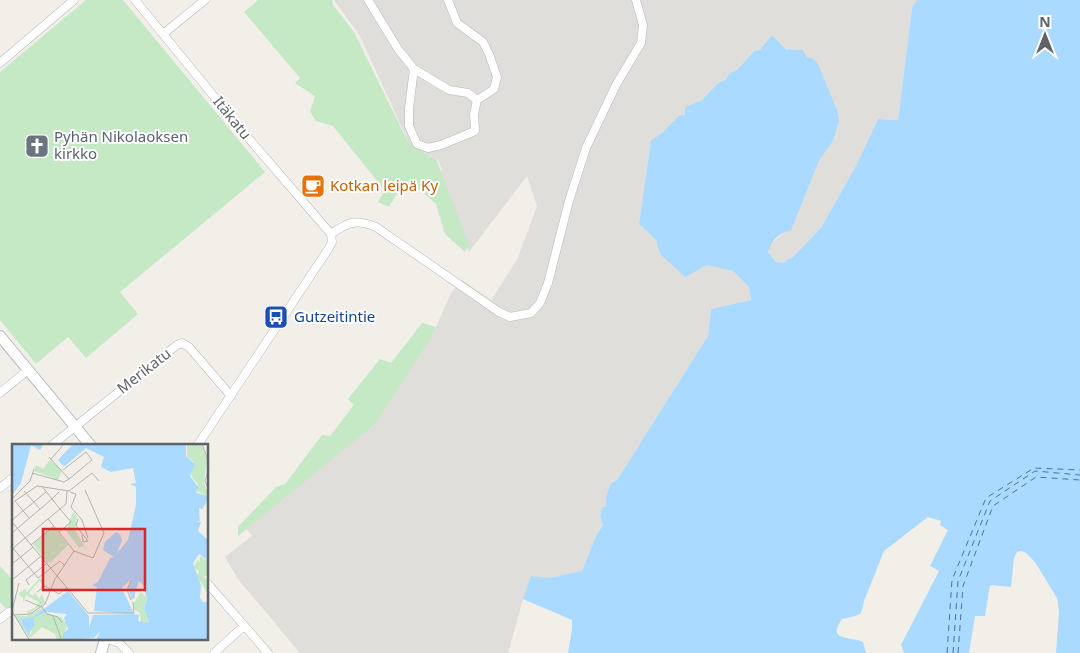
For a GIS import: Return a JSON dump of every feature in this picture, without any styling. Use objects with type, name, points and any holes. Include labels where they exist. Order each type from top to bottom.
[{"type":"street","points":[[0,63],[74,0]]},
{"type":"street","name":"Itäkatu","points":[[135,0],[244,133],[331,234]]},
{"type":"street","points":[[163,34],[205,0]]},
{"type":"street","points":[[368,0],[398,49],[414,70],[449,90],[468,94],[477,100]]},
{"type":"street","points":[[414,70],[409,108],[409,126],[417,144],[428,148],[471,134],[474,131],[474,114],[477,100],[494,89],[497,77],[489,54],[482,42],[457,23],[448,0]]},
{"type":"street","points":[[198,444],[329,248],[332,242],[331,234],[349,223],[356,222],[376,226],[498,312],[510,317],[531,313],[540,303],[548,283],[569,202],[586,148],[616,85],[641,42],[644,25],[636,0]]},
{"type":"street","points":[[0,336],[88,444]]},
{"type":"street","name":"Merikatu","points":[[53,444],[177,345],[182,343],[189,347],[231,396]]},
{"type":"street","points":[[0,394],[28,370]]},
{"type":"street","points":[[0,488],[12,479]]},
{"type":"street","points":[[209,585],[268,653]]},
{"type":"street","points":[[0,619],[9,612],[12,612]]},
{"type":"street","points":[[214,653],[244,626]]},
{"type":"street","points":[[101,653],[107,640]]},
{"type":"street","points":[[109,640],[119,644],[129,653]]},
{"type":"shaded area","points":[[334,0],[917,0],[918,2],[912,8],[898,120],[878,119],[858,162],[821,228],[792,258],[784,263],[776,262],[768,252],[771,244],[784,232],[791,231],[819,161],[833,141],[806,55],[796,49],[787,49],[772,36],[760,50],[754,51],[738,69],[730,73],[725,80],[718,83],[702,100],[685,107],[685,116],[680,116],[661,134],[651,140],[639,224],[656,240],[660,254],[733,271],[749,287],[751,300],[711,309],[708,336],[617,480],[611,483],[606,506],[602,508],[600,516],[603,524],[582,571],[549,578],[523,599],[508,653],[300,653],[238,579],[225,557],[252,536],[245,527],[432,336],[451,293],[462,280],[491,300],[517,260],[537,206],[527,176],[469,252],[438,178],[442,170],[438,160],[417,149],[407,139],[360,36]]},
{"type":"green space","points":[[86,0],[123,0],[265,172],[120,292],[138,314],[86,358],[68,337],[36,364],[0,320],[0,72]]},
{"type":"green space","points":[[258,0],[332,0],[333,5],[354,32],[407,140],[424,153],[436,159],[469,245],[465,252],[445,234],[436,204],[419,189],[401,187],[389,207],[378,202],[384,191],[378,182],[333,126],[316,121],[310,112],[315,96],[295,83],[300,78],[244,12]]},
{"type":"green space","points":[[422,323],[436,327],[375,424],[238,536],[238,527],[276,487],[285,484],[322,435],[330,436],[354,405],[348,399],[380,359],[391,363]]},
{"type":"green space","points":[[0,566],[12,579],[12,606],[5,608],[0,602]]},
{"type":"water","points":[[917,0],[1080,0],[1080,653],[1056,653],[1059,612],[1057,598],[1035,562],[1026,553],[1021,551],[1017,552],[1014,558],[1011,587],[990,585],[985,616],[975,616],[969,653],[904,653],[901,645],[939,571],[930,566],[948,530],[940,525],[941,521],[928,517],[884,551],[860,614],[842,619],[838,626],[838,635],[863,642],[866,653],[568,653],[572,620],[523,599],[531,576],[549,578],[582,571],[597,534],[603,525],[600,516],[602,508],[606,506],[606,497],[611,483],[617,480],[708,336],[711,309],[751,300],[749,287],[733,271],[707,265],[685,277],[660,254],[656,240],[639,224],[651,140],[661,134],[680,115],[685,116],[685,107],[702,100],[718,83],[725,80],[730,73],[738,69],[754,51],[760,50],[772,35],[786,49],[803,50],[807,58],[812,58],[817,62],[837,110],[839,121],[833,141],[819,161],[791,231],[780,235],[774,240],[768,252],[776,262],[784,263],[792,258],[821,228],[858,162],[878,119],[898,120],[912,8]]},
{"type":"ferry route","points":[[947,653],[952,580],[986,498],[1034,468],[1080,470]]},
{"type":"ferry route","points":[[953,653],[958,581],[990,501],[1035,471],[1080,475]]},
{"type":"ferry route","points":[[958,653],[963,586],[993,506],[1036,477],[1080,480]]},
{"type":"place","name":"Pyhän Nikolaoksen kirkko","points":[[37,146]]},
{"type":"place","name":"Kotkan leipä Ky","points":[[313,186]]},
{"type":"place","name":"Gutzeitintie","points":[[276,317]]}]
